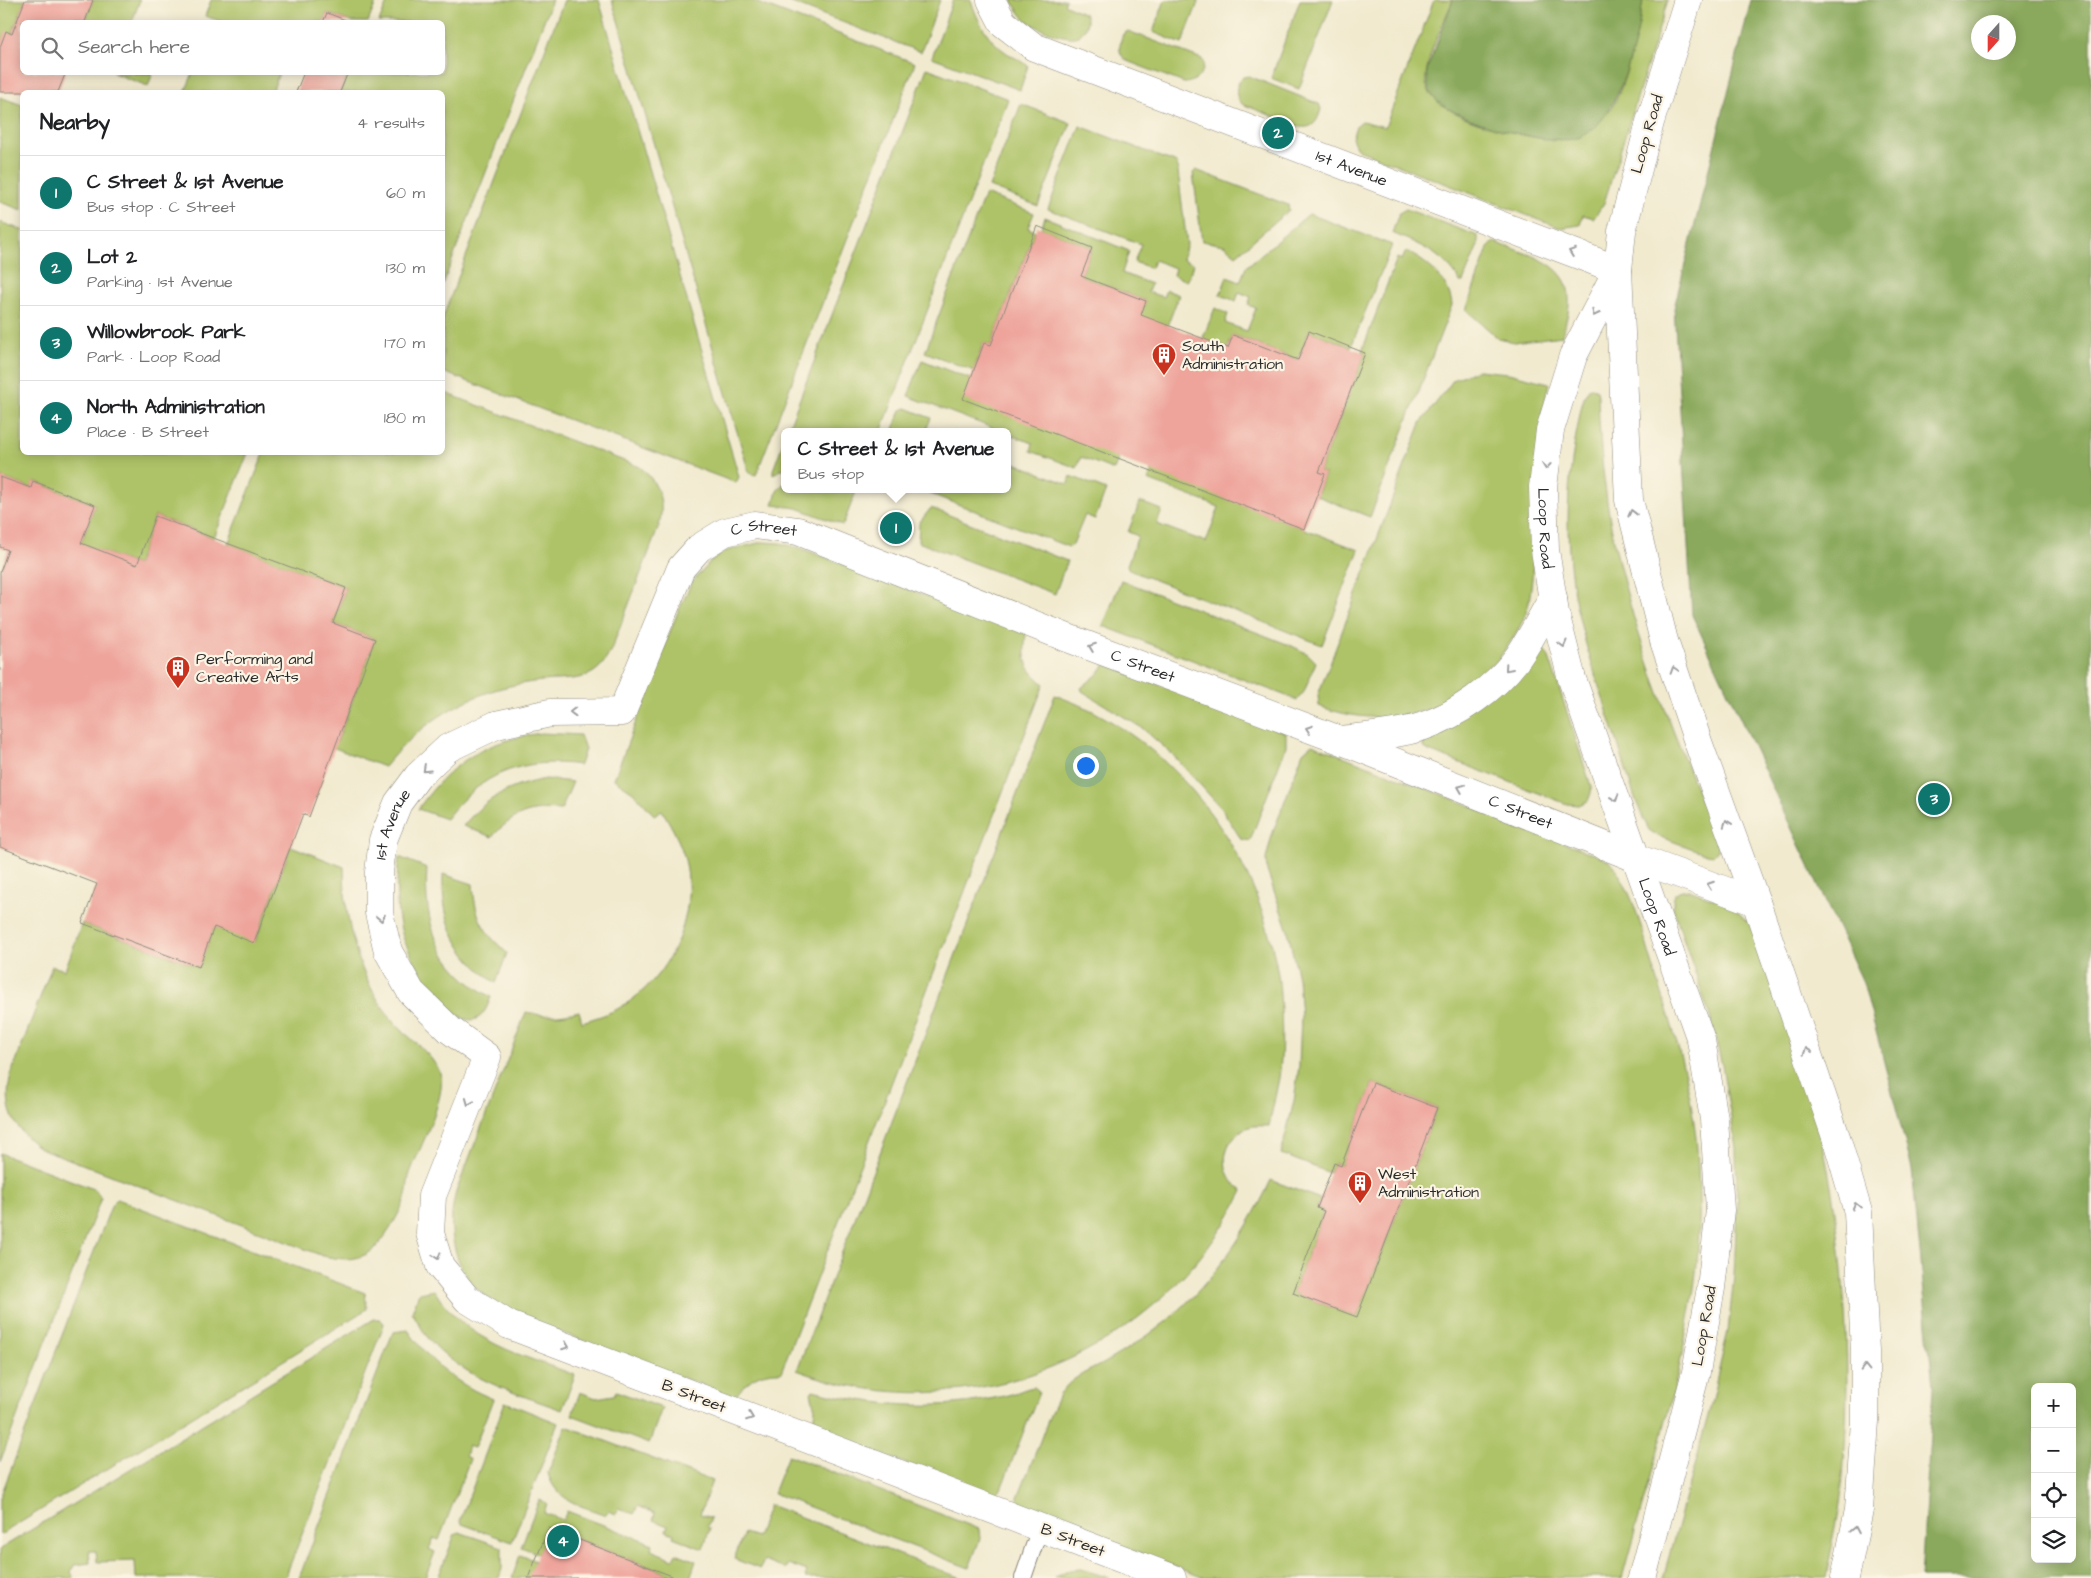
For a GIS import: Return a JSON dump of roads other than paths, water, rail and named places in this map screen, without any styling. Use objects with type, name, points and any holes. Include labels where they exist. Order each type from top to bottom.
[{"type":"street","name":"1st Avenue","points":[[991,0],[1003,23],[1034,47],[1618,270]]},
{"type":"street","name":"Loop Road","points":[[1688,0],[1634,179],[1622,231],[1618,270],[1628,500],[1664,641],[1838,1140],[1858,1212],[1865,1351],[1865,1421],[1859,1510],[1845,1578]]},
{"type":"street","name":"Loop Road","points":[[1618,270],[1573,356],[1550,430],[1544,487],[1545,550],[1553,598],[1572,679],[1701,1040],[1714,1118],[1720,1210],[1711,1288],[1696,1372],[1642,1578]]},
{"type":"street","name":"C Street","points":[[622,712],[681,568],[699,548],[725,532],[755,525],[798,531],[1066,637],[1340,740],[1636,858],[1756,902]]},
{"type":"street","points":[[1340,740],[1424,726],[1460,708],[1494,685],[1516,660],[1553,598]]},
{"type":"street","name":"1st Avenue","points":[[487,1057],[450,1030],[411,992],[388,950],[379,912],[379,872],[383,840],[398,803],[418,776],[448,748],[496,725],[550,712],[622,712]]},
{"type":"street","name":"B Street","points":[[487,1057],[432,1196],[430,1233],[440,1266],[467,1299],[509,1325],[1172,1578]]},
{"type":"lane","points":[[1023,1578],[1040,1528]]},
{"type":"place","name":"Lot 2","points":[[1278,133]]},
{"type":"place","name":"South Administration","points":[[1164,376]]},
{"type":"place","name":"C Street & 1st Avenue","points":[[896,528]]},
{"type":"place","name":"Performing and Creative Arts","points":[[178,689]]},
{"type":"place","name":"Willowbrook Park","points":[[1934,799]]},
{"type":"place","name":"West Administration","points":[[1360,1204]]},
{"type":"place","name":"North Administration","points":[[563,1541]]}]
